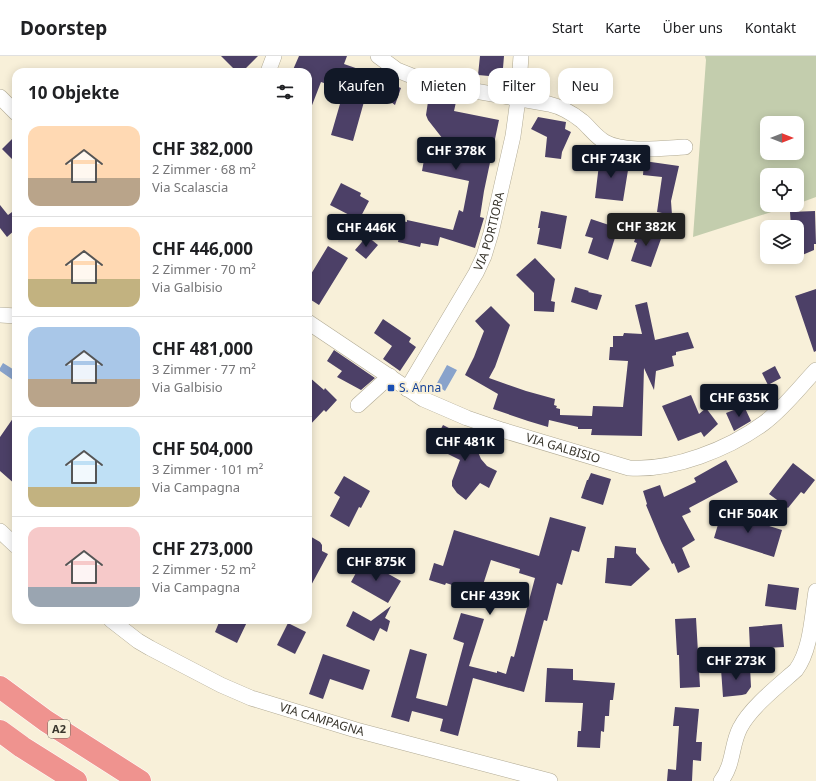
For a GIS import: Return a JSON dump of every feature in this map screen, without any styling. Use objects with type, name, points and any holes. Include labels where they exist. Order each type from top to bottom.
[{"type":"highway","name":"A2","points":[[0,687],[46,721],[140,781]]},
{"type":"highway","points":[[0,730],[22,747],[76,781]]},
{"type":"highway","name":"A2","points":[[119,768],[148,781]]},
{"type":"street","points":[[270,68],[274,56]]},
{"type":"street","points":[[378,56],[397,70],[422,80],[488,93]]},
{"type":"street","name":"VIA PORTIORA","points":[[520,68],[521,56]]},
{"type":"street","points":[[0,97],[12,109]]},
{"type":"street","name":"VIA PORTIORA","points":[[407,389],[449,320],[484,256],[513,136],[517,104]]},
{"type":"street","points":[[550,104],[572,113],[598,137],[612,145],[645,149],[685,147]]},
{"type":"street","points":[[0,315],[12,316]]},
{"type":"street","name":"VIA GALBISIO","points":[[312,325],[430,403],[467,418],[614,464],[640,469],[660,467],[696,457],[740,438],[774,414],[816,370]]},
{"type":"street","points":[[358,405],[390,376]]},
{"type":"street","points":[[0,532],[12,542]]},
{"type":"street","points":[[721,781],[729,767],[736,739],[744,722],[751,713],[801,664],[808,644],[816,591]]},
{"type":"street","name":"VIA CAMPAGNA","points":[[116,624],[138,641],[150,648],[221,685],[251,698],[356,730],[550,781]]},
{"type":"green space","points":[[705,56],[816,56],[816,197],[804,201],[804,168],[760,168],[760,212],[771,212],[693,237],[706,60]]},
{"type":"water","points":[[3,363],[12,369],[12,379],[0,371]]},
{"type":"water","points":[[447,365],[457,370],[445,391],[436,385]]},
{"type":"building","points":[[221,56],[258,56],[246,68],[233,68]]},
{"type":"building","points":[[299,56],[347,56],[344,64],[356,68],[324,68],[324,83],[321,82],[312,105],[312,68],[294,68]]},
{"type":"building","points":[[480,56],[504,56],[503,68],[488,68],[488,76],[480,75],[480,68],[479,68]]},
{"type":"building","points":[[340,104],[363,104],[353,141],[331,135]]},
{"type":"building","points":[[428,104],[456,104],[454,111],[499,120],[480,217],[484,218],[475,248],[440,237],[438,246],[421,243],[420,247],[398,242],[402,221],[407,222],[407,220],[453,230],[459,210],[463,212],[469,181],[422,171],[427,143],[450,148],[428,120],[426,115]]},
{"type":"building","points":[[538,117],[566,122],[565,129],[571,132],[562,152],[561,159],[545,157],[547,137],[531,129]]},
{"type":"building","points":[[12,139],[12,159],[2,149]]},
{"type":"building","points":[[600,156],[619,159],[619,163],[629,164],[623,201],[595,198]]},
{"type":"building","points":[[644,161],[679,166],[671,201],[672,215],[657,212],[662,177],[643,175]]},
{"type":"building","points":[[341,183],[361,193],[360,196],[369,201],[359,220],[330,205]]},
{"type":"building","points":[[0,205],[8,215],[12,212],[12,233],[7,237],[0,228]]},
{"type":"building","points":[[541,211],[567,216],[561,249],[537,244]]},
{"type":"building","points":[[815,211],[816,244],[814,244],[814,250],[804,254],[804,220],[791,220],[790,212]]},
{"type":"building","points":[[591,219],[618,228],[608,260],[588,253],[593,238],[585,236]]},
{"type":"building","points":[[639,228],[662,236],[651,267],[631,261],[637,243],[634,242]]},
{"type":"building","points":[[367,236],[378,245],[366,259],[355,250]]},
{"type":"building","points":[[328,246],[348,258],[319,305],[312,301],[312,272]]},
{"type":"building","points":[[535,258],[555,279],[551,301],[555,302],[554,312],[534,311],[534,293],[516,275]]},
{"type":"building","points":[[575,287],[602,295],[597,310],[571,302]]},
{"type":"building","points":[[816,289],[816,351],[814,352],[795,296]]},
{"type":"building","points":[[647,302],[655,340],[688,332],[694,348],[676,352],[676,355],[672,356],[674,366],[656,371],[654,390],[644,368],[642,436],[591,435],[592,429],[578,429],[578,427],[549,420],[548,427],[493,409],[498,394],[465,375],[484,331],[475,321],[491,306],[510,325],[495,367],[489,378],[555,399],[554,405],[557,406],[556,408],[560,409],[560,415],[592,416],[593,406],[623,407],[628,361],[609,360],[610,347],[613,347],[613,336],[623,336],[624,333],[642,334],[635,305]]},
{"type":"building","points":[[383,319],[411,338],[409,342],[416,347],[400,371],[383,359],[392,346],[374,333]]},
{"type":"building","points":[[334,350],[375,378],[361,390],[337,377],[342,371],[327,361]]},
{"type":"building","points":[[775,366],[781,378],[768,385],[762,373]]},
{"type":"building","points":[[312,380],[324,390],[325,388],[337,400],[326,412],[324,410],[312,423]]},
{"type":"building","points":[[691,395],[699,414],[706,408],[718,424],[704,437],[701,432],[678,441],[662,406]]},
{"type":"building","points":[[744,406],[751,421],[734,431],[726,413]]},
{"type":"building","points":[[12,420],[12,482],[0,471],[0,437]]},
{"type":"building","points":[[443,425],[478,443],[478,452],[481,459],[487,466],[497,471],[489,488],[480,483],[466,500],[457,493],[452,486],[452,481],[460,460],[432,446]]},
{"type":"building","points":[[726,460],[738,482],[689,508],[691,512],[682,516],[695,540],[682,548],[690,567],[678,573],[661,541],[646,505],[643,491],[660,485],[664,497],[696,482],[694,478]]},
{"type":"building","points":[[793,463],[815,480],[804,494],[801,492],[788,508],[769,494]]},
{"type":"building","points":[[591,473],[611,479],[603,505],[581,498]]},
{"type":"building","points":[[344,476],[370,491],[361,508],[359,507],[349,527],[330,516],[340,497],[334,493]]},
{"type":"building","points":[[722,511],[782,530],[774,557],[714,538]]},
{"type":"building","points":[[550,517],[586,527],[579,552],[572,550],[562,585],[557,583],[547,621],[544,620],[524,692],[473,678],[458,736],[440,731],[443,719],[412,711],[409,722],[391,717],[410,649],[427,654],[416,698],[447,706],[464,643],[453,639],[461,613],[484,619],[469,666],[506,674],[511,656],[514,657],[535,578],[519,573],[520,569],[491,560],[480,594],[446,583],[445,585],[429,580],[434,563],[443,566],[454,530],[539,556]]},
{"type":"building","points":[[312,537],[320,542],[322,545],[322,551],[328,554],[312,584]]},
{"type":"building","points":[[615,546],[636,548],[636,553],[650,569],[631,586],[605,583],[607,558],[614,558]]},
{"type":"building","points":[[362,562],[375,569],[376,567],[401,581],[388,603],[351,582]]},
{"type":"building","points":[[768,584],[799,588],[796,610],[765,606]]},
{"type":"building","points":[[391,606],[385,618],[390,621],[387,632],[380,628],[374,641],[346,626],[353,611],[371,621]]},
{"type":"building","points":[[696,618],[700,687],[680,688],[679,655],[677,655],[675,619]]},
{"type":"building","points":[[218,624],[246,624],[237,643],[215,632]]},
{"type":"building","points":[[288,624],[306,632],[295,654],[277,645]]},
{"type":"building","points":[[782,624],[784,647],[750,649],[749,627]]},
{"type":"building","points":[[323,654],[370,670],[363,690],[330,679],[323,699],[309,694]]},
{"type":"building","points":[[750,667],[751,687],[746,694],[723,697],[721,669]]},
{"type":"building","points":[[547,668],[573,669],[573,680],[615,683],[613,700],[610,700],[609,716],[605,716],[604,732],[601,731],[600,748],[577,747],[578,731],[581,731],[583,703],[545,702]]},
{"type":"building","points":[[675,707],[699,709],[696,742],[702,742],[701,761],[693,760],[692,781],[667,781],[668,769],[676,770],[679,726],[673,726]]},
{"type":"place","name":"S. Anna","points":[[391,388]]}]
